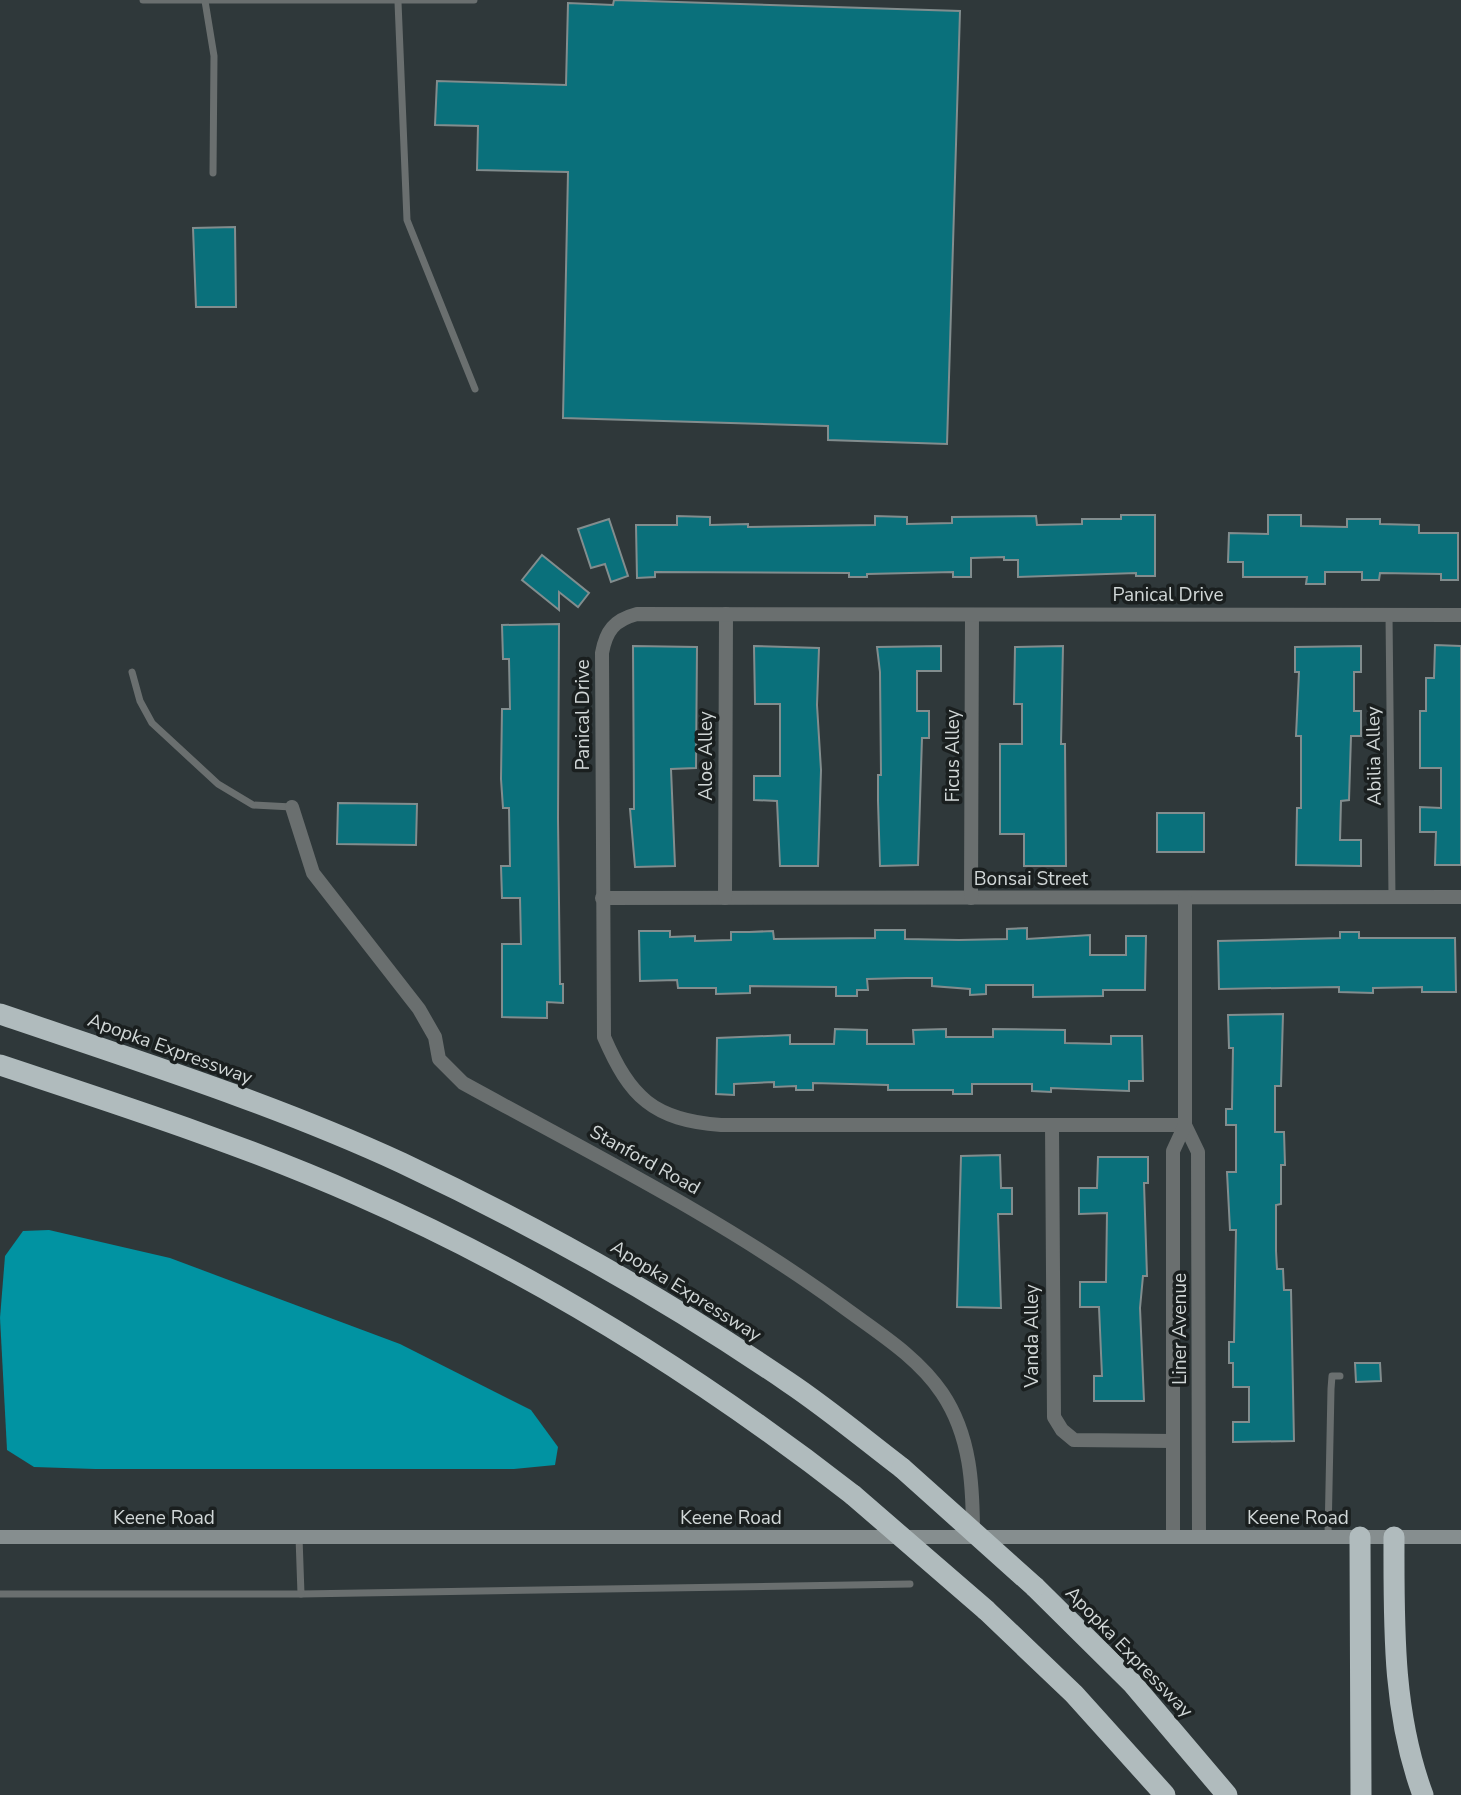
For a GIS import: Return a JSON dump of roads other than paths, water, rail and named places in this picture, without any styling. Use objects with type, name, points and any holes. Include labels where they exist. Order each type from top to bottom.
[{"type":"highway","name":"Apopka Expressway","points":[[0,1014],[285,1114],[399,1162],[493,1207],[600,1264],[694,1321],[790,1383],[902,1468],[1035,1587],[1132,1684],[1227,1795]]},
{"type":"highway","points":[[0,1065],[223,1142],[357,1194],[472,1250],[599,1319],[686,1374],[788,1444],[853,1495],[986,1610],[1074,1694],[1165,1795]]},
{"type":"highway","points":[[1360,1537],[1361,1795]]},
{"type":"highway","points":[[1394,1537],[1395,1655],[1402,1722],[1423,1795]]},
{"type":"main road","name":"Keene Road","points":[[0,1537],[1461,1537]]},
{"type":"street","name":"Panical Drive","points":[[1185,1125],[721,1125],[675,1118],[649,1104],[629,1085],[604,1037],[602,653],[605,636],[614,623],[637,614],[1461,614]]},
{"type":"street","name":"Aloe Alley","points":[[725,898],[726,614]]},
{"type":"street","name":"Ficus Alley","points":[[971,898],[972,614]]},
{"type":"street","name":"Stanford Road","points":[[292,807],[313,873],[419,1009],[435,1037],[439,1059],[463,1083],[672,1196],[777,1259],[905,1352],[942,1393],[960,1430],[971,1469],[972,1537]]},
{"type":"street","name":"Bonsai Street","points":[[602,898],[1461,897]]},
{"type":"street","name":"Liner Avenue","points":[[1173,1537],[1174,1151],[1185,1125],[1185,898]]},
{"type":"street","name":"Vanda Alley","points":[[1052,1125],[1054,1417],[1062,1430],[1074,1440],[1173,1441]]},
{"type":"street","name":"Liner Avenue","points":[[1185,1125],[1198,1152],[1199,1537]]},
{"type":"lane","points":[[143,0],[474,0]]},
{"type":"lane","points":[[205,1],[214,56],[213,173]]},
{"type":"lane","points":[[398,2],[407,220],[475,389]]},
{"type":"lane","name":"Abilia Alley","points":[[1389,614],[1392,897]]},
{"type":"lane","points":[[132,672],[140,701],[152,723],[218,784],[253,805],[292,807]]},
{"type":"lane","points":[[1328,1537],[1331,1389],[1332,1376],[1340,1376]]},
{"type":"lane","points":[[299,1537],[301,1594]]},
{"type":"lane","points":[[0,1594],[301,1594],[910,1584]]},
{"type":"water","points":[[49,1230],[170,1258],[400,1344],[531,1410],[558,1447],[555,1465],[514,1469],[34,1467],[7,1450],[0,1318],[5,1256],[23,1231]]}]
